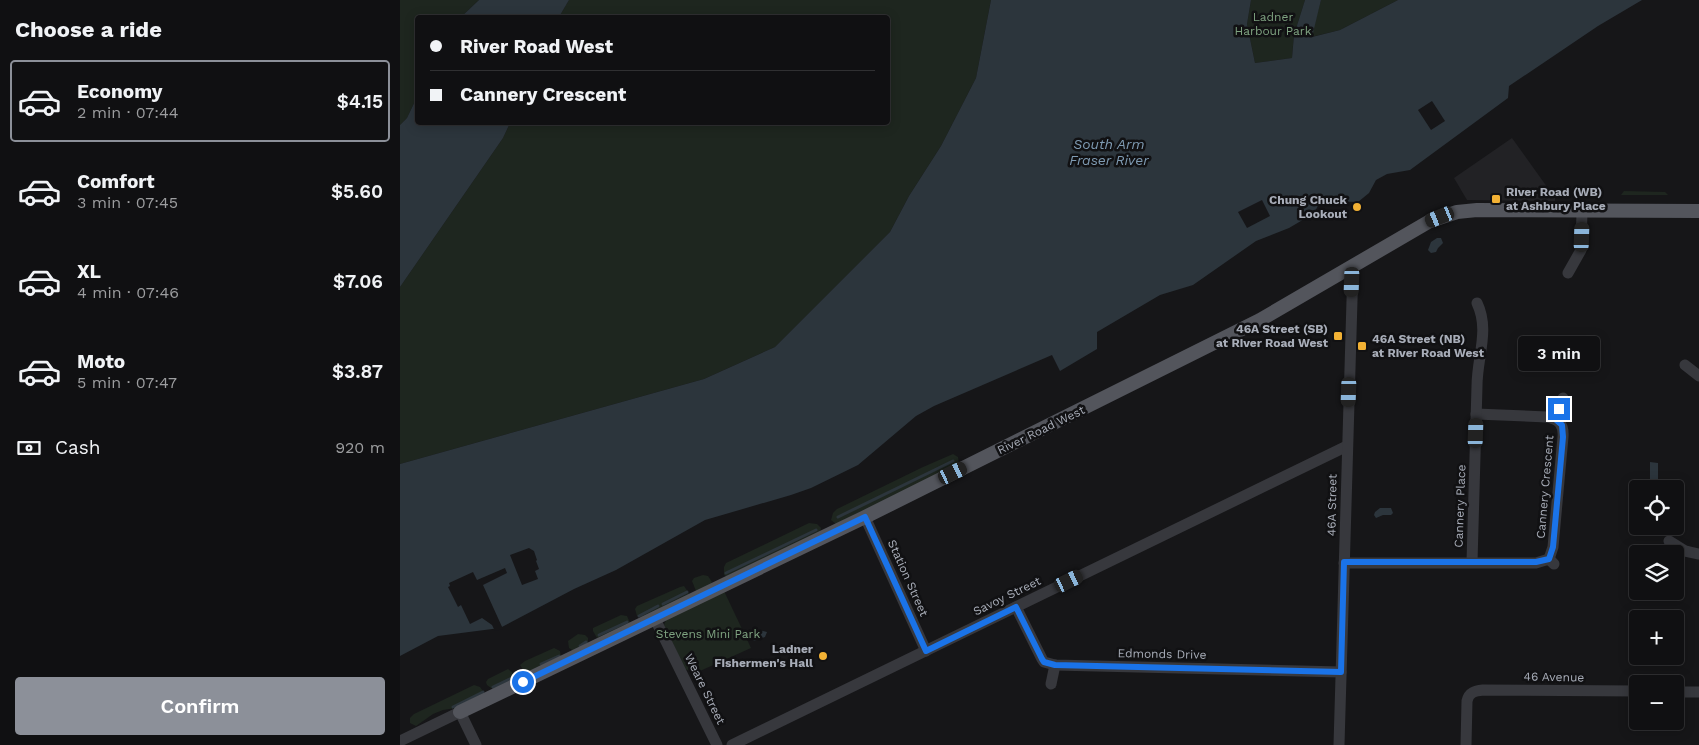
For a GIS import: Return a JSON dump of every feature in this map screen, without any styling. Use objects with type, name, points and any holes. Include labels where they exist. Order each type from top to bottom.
[{"type":"main road","name":"River Road West","points":[[460,712],[865,517],[1260,320],[1422,225],[1450,214],[1477,210],[1699,212]]},
{"type":"street","points":[[1568,273],[1581,250],[1582,210]]},
{"type":"street","name":"46A Street","points":[[1339,745],[1353,266]]},
{"type":"street","name":"Cannery Place","points":[[1472,562],[1478,369],[1484,329],[1477,303]]},
{"type":"street","points":[[1685,365],[1699,376]]},
{"type":"street","name":"Cannery Crescent","points":[[1555,419],[1563,398]]},
{"type":"street","name":"Cannery Crescent","points":[[1344,562],[1552,562],[1564,433],[1562,425],[1555,419],[1541,416],[1476,414]]},
{"type":"street","name":"Savoy Street","points":[[732,745],[1347,446]]},
{"type":"street","name":"Station Street","points":[[865,517],[926,651]]},
{"type":"street","points":[[1670,541],[1685,551],[1699,554]]},
{"type":"street","points":[[1016,607],[1044,662],[1055,665],[1051,684]]},
{"type":"street","name":"Weare Street","points":[[655,619],[717,745]]},
{"type":"street","name":"Edmonds Drive","points":[[1055,665],[1341,672]]},
{"type":"street","name":"46 Avenue","points":[[1466,745],[1466,701],[1470,693],[1483,690],[1629,691]]},
{"type":"street","points":[[1684,692],[1699,692]]},
{"type":"street","points":[[460,712],[476,745]]},
{"type":"street","name":"River Road West","points":[[400,741],[460,712]]},
{"type":"shaded area","points":[[1512,138],[1555,198],[1555,201],[1467,200],[1454,178]]},
{"type":"green space","points":[[400,0],[479,0],[463,15],[415,15],[415,101],[407,118],[400,125]]},
{"type":"green space","points":[[569,0],[991,0],[976,78],[941,146],[909,196],[890,232],[775,347],[704,379],[400,464],[400,287],[503,138],[509,125],[890,125],[890,15],[560,15]]},
{"type":"green space","name":"Ladner Harbour Park","points":[[1251,0],[1305,0],[1294,35],[1292,58],[1255,63],[1247,24]]},
{"type":"green space","name":"Ladner Harbour Park","points":[[1321,0],[1398,0],[1340,30],[1311,37]]},
{"type":"green space","points":[[1624,191],[1665,192],[1668,195],[1621,195]]},
{"type":"green space","points":[[953,454],[958,457],[959,463],[836,524],[831,520],[833,513],[837,509]]},
{"type":"green space","points":[[809,523],[817,524],[821,528],[820,532],[728,577],[724,575],[726,563]]},
{"type":"green space","points":[[703,575],[708,576],[712,582],[710,585],[696,591],[692,581],[694,578]]},
{"type":"green space","points":[[684,586],[690,595],[642,618],[637,616],[635,609],[637,606]]},
{"type":"green space","name":"Stevens Mini Park","points":[[724,591],[751,648],[700,671],[685,669],[664,625],[666,620]]},
{"type":"green space","points":[[621,615],[627,616],[630,623],[597,638],[593,628]]},
{"type":"green space","points":[[578,634],[585,635],[588,638],[588,644],[574,651],[569,648],[568,641]]},
{"type":"green space","points":[[554,648],[560,651],[561,657],[525,673],[520,665]]},
{"type":"green space","points":[[508,669],[512,672],[515,679],[494,690],[487,685],[488,679]]},
{"type":"green space","points":[[474,685],[480,687],[485,694],[456,708],[433,714],[416,726],[410,723],[410,718],[414,714]]},
{"type":"water","points":[[479,0],[569,0],[560,15],[463,15]]},
{"type":"water","name":"South Arm Fraser River","points":[[991,0],[1251,0],[1247,24],[1255,63],[1292,58],[1294,35],[1305,0],[1321,0],[1312,37],[1340,30],[1398,0],[1642,0],[1598,26],[1509,86],[1508,98],[1410,170],[1387,174],[1376,180],[1369,193],[1358,202],[1327,201],[1319,204],[1314,213],[1289,228],[1256,241],[1193,285],[1160,295],[1097,332],[1097,349],[1060,371],[1052,355],[934,406],[916,416],[858,465],[811,488],[705,520],[616,570],[574,589],[500,628],[438,636],[400,656],[400,464],[704,379],[775,347],[890,232],[909,196],[941,146],[976,78]]},
{"type":"water","points":[[415,101],[415,125],[509,125],[503,138],[400,287],[400,125],[407,118]]},
{"type":"water","points":[[1441,238],[1443,243],[1436,252],[1431,253],[1428,250],[1431,242]]},
{"type":"water","points":[[1650,462],[1658,463],[1658,480],[1650,480]]},
{"type":"water","points":[[1380,508],[1391,508],[1393,513],[1376,518],[1375,512]]},
{"type":"water","points":[[759,630],[767,632],[765,637],[754,641],[752,637]]},
{"type":"pier","points":[[1432,101],[1445,121],[1431,130],[1418,110]]},
{"type":"pier","points":[[1262,200],[1270,216],[1247,228],[1238,212]]},
{"type":"pier","points":[[529,548],[534,551],[537,560],[539,569],[535,571],[538,579],[522,585],[510,555]]},
{"type":"pier","points":[[505,568],[507,573],[483,585],[503,629],[495,631],[492,625],[482,618],[470,624],[461,605],[458,607],[448,587],[450,586],[449,583],[473,572],[477,580]]},
{"type":"waterway","points":[[838,517],[953,461]]},
{"type":"waterway","points":[[726,573],[816,530]]},
{"type":"waterway","points":[[663,604],[687,592]]},
{"type":"waterway","points":[[639,616],[658,606]]},
{"type":"waterway","points":[[599,635],[627,622]]},
{"type":"waterway","points":[[580,646],[586,642]]},
{"type":"waterway","points":[[541,664],[559,656]]},
{"type":"waterway","points":[[493,687],[512,678]]},
{"type":"waterway","points":[[453,707],[483,692]]},
{"type":"place","name":"River Road (WB) at Ashbury Place","points":[[1496,199]]},
{"type":"place","name":"Chung Chuck Lookout","points":[[1357,207]]},
{"type":"place","name":"46A Street (SB) at River Road West","points":[[1338,336]]},
{"type":"place","name":"46A Street (NB) at River Road West","points":[[1362,346]]},
{"type":"place","name":"Ladner Fishermen's Hall","points":[[823,656]]},
{"type":"route","points":[[523,682],[865,517],[926,651],[1016,607],[1042,659],[1049,664],[1341,672],[1344,562],[1542,562],[1549,559],[1553,547],[1563,437],[1562,425],[1555,419],[1559,409]]}]
